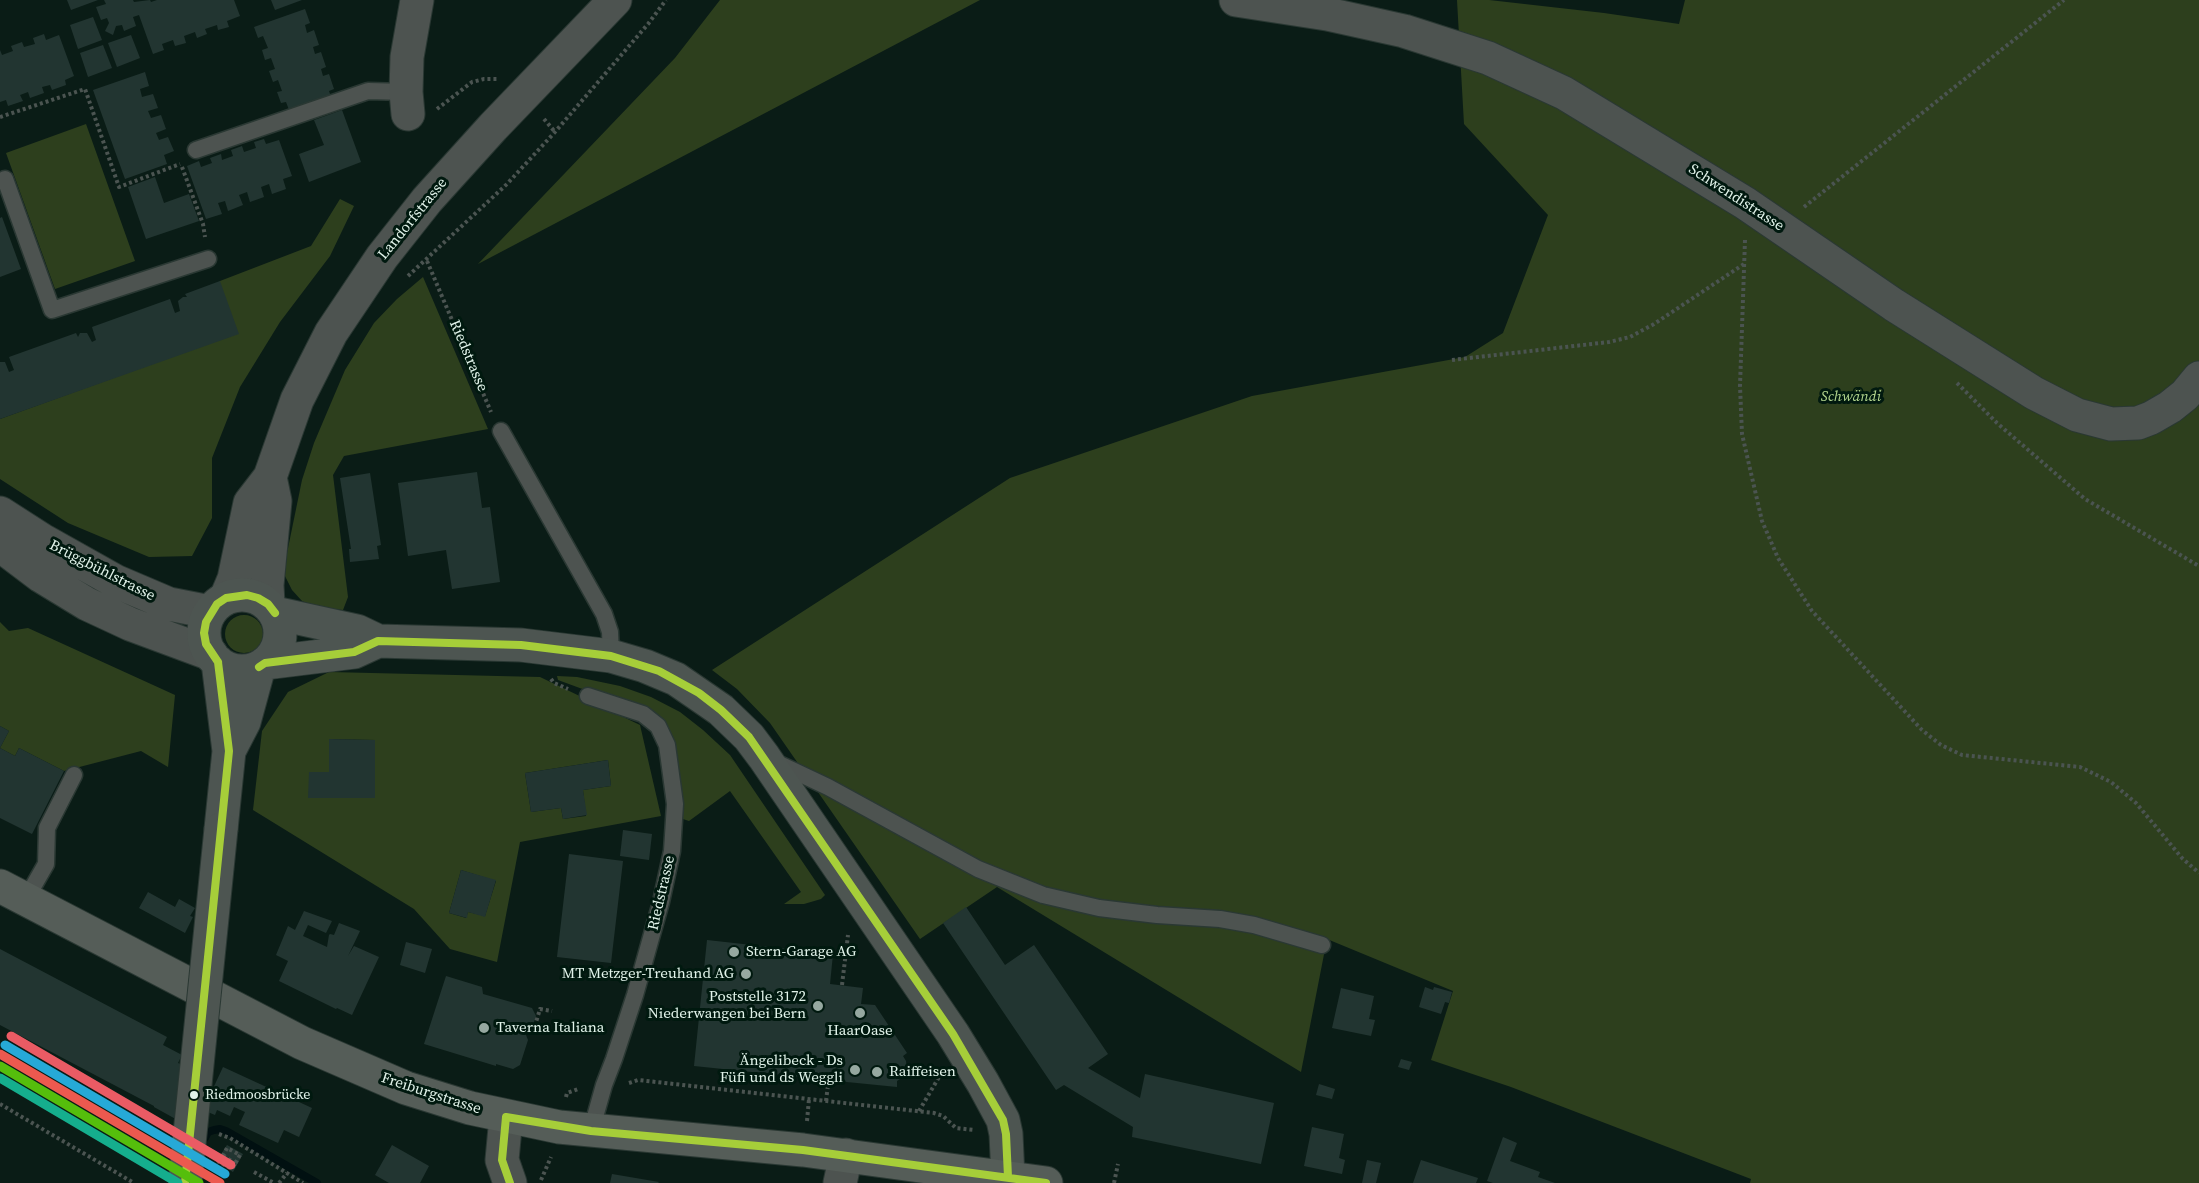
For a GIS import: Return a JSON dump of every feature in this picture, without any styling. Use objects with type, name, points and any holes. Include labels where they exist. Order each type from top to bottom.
[{"type":"main road","points":[[185,1183],[229,751],[214,658],[206,644],[204,633],[218,605],[247,595],[258,598],[272,609],[357,631],[378,641],[521,645],[610,644],[699,693],[738,724],[764,757],[953,1034],[1003,1120],[1008,1177]]},
{"type":"main road","points":[[229,751],[244,722],[262,665],[272,656],[280,638],[279,625],[272,609]]},
{"type":"main road","points":[[214,658],[237,670],[245,670],[262,665],[354,652],[378,641]]},
{"type":"main road","name":"Freiburgstrasse","points":[[13,892],[176,979],[340,1060],[435,1098],[506,1117],[843,1169],[1008,1177],[1046,1183]]},
{"type":"street","points":[[407,103],[407,57],[417,0]]},
{"type":"street","name":"Landorfstrasse","points":[[218,605],[234,579],[250,502],[270,477],[289,419],[317,357],[331,333],[382,257],[459,163],[615,0]]},
{"type":"street","name":"Schwendistrasse","points":[[1236,0],[1338,16],[1404,31],[1488,58],[1564,93],[1745,203],[1894,305],[2034,393],[2077,415],[2111,424],[2138,423],[2170,407],[2186,395],[2199,378]]},
{"type":"street","name":"Landorfstrasse","points":[[270,477],[275,501],[267,585],[272,609]]},
{"type":"street","name":"Brüggbühlstrasse","points":[[0,513],[115,581],[169,604],[218,605]]},
{"type":"street","name":"Brüggbühlstrasse","points":[[0,545],[40,576],[87,604],[214,658]]},
{"type":"street","points":[[506,1117],[502,1160],[510,1183]]},
{"type":"lane","points":[[196,150],[368,91],[407,103]]},
{"type":"lane","points":[[5,179],[52,310],[208,259]]},
{"type":"lane","points":[[501,431],[604,614],[610,644]]},
{"type":"lane","name":"Riedstrasse","points":[[588,696],[643,714],[658,726],[667,745],[675,804],[672,851],[661,902],[635,995],[604,1084],[591,1131]]},
{"type":"lane","points":[[764,757],[828,787],[978,869],[1043,895],[1099,908],[1220,919],[1254,925],[1322,945]]},
{"type":"lane","points":[[13,892],[46,864],[48,828],[74,775]]},
{"type":"path","points":[[406,278],[427,261],[507,184],[555,132],[666,0]]},
{"type":"path","points":[[1780,226],[2064,0]]},
{"type":"path","points":[[407,103],[412,121],[420,122],[472,82],[493,78],[503,80]]},
{"type":"path","points":[[0,117],[85,89],[119,187],[181,164],[203,224],[208,259]]},
{"type":"path","points":[[538,113],[555,132]]},
{"type":"path","points":[[1745,203],[1740,386],[1742,434],[1762,521],[1778,558],[1812,611],[1922,730],[1941,745],[1962,755],[2080,767],[2111,782],[2136,803],[2181,858],[2199,873]]},
{"type":"path","name":"Riedstrasse","points":[[427,261],[501,431]]},
{"type":"path","points":[[1452,360],[1609,342],[1630,337],[1654,324],[1744,264]]},
{"type":"path","points":[[1956,382],[1996,423],[2085,499],[2199,566]]},
{"type":"path","points":[[842,985],[848,932],[853,928]]},
{"type":"path","points":[[527,1031],[533,1032],[540,1009],[552,1011]]},
{"type":"path","points":[[919,1111],[939,1076]]},
{"type":"path","points":[[826,1101],[829,1077]]},
{"type":"path","points":[[627,1088],[630,1082],[638,1080],[919,1111],[939,1114],[956,1128]]},
{"type":"path","points":[[0,1104],[134,1183]]},
{"type":"path","points":[[211,1135],[219,1134],[230,1138],[303,1183]]},
{"type":"path","points":[[236,1164],[229,1160],[224,1156],[218,1153],[219,1162],[232,1169],[240,1155],[227,1148],[224,1155],[220,1161],[232,1168],[236,1164]]},
{"type":"path","points":[[540,1183],[554,1150]]},
{"type":"path","points":[[1114,1183],[1118,1164]]},
{"type":"path","points":[[254,1172],[274,1183]]},
{"type":"path","points":[[279,1183],[287,1173]]},
{"type":"green space","points":[[720,0],[980,0],[478,264],[675,58]]},
{"type":"green space","name":"Schwändi","points":[[1457,0],[1489,0],[1679,24],[1685,0],[2199,0],[2199,1183],[1750,1183],[1751,1179],[1511,1087],[1431,1060],[1453,991],[1327,939],[1301,1072],[997,887],[920,939],[770,723],[737,689],[712,670],[1010,478],[1252,396],[1465,357],[1503,333],[1548,215],[1464,124]]},
{"type":"green space","points":[[86,124],[135,261],[55,289],[6,153]]},
{"type":"green space","points":[[340,199],[354,206],[330,256],[280,322],[240,387],[212,458],[212,518],[192,556],[149,557],[68,523],[0,479],[0,419],[149,365],[220,281],[311,246]]},
{"type":"green space","points":[[423,277],[488,429],[344,456],[333,475],[348,597],[343,610],[316,607],[302,601],[292,590],[285,576],[287,553],[302,480],[314,443],[345,370],[374,323]]},
{"type":"green space","points":[[244,615],[258,620],[263,634],[258,648],[244,653],[230,648],[225,634],[230,620]]},
{"type":"green space","points":[[0,622],[9,631],[28,628],[175,695],[168,767],[141,751],[64,771],[19,748],[15,756],[0,748],[9,731],[0,726]]},
{"type":"green space","points":[[329,672],[540,677],[640,725],[661,816],[520,842],[497,962],[450,949],[414,909],[253,810],[262,731],[288,692]],"holes":[[[329,739],[375,740],[374,798],[309,798],[329,772]],[[608,760],[611,786],[583,790],[586,816],[563,819],[561,808],[531,812],[525,773]],[[461,870],[496,881],[485,916],[468,912],[466,918],[449,913]]]},
{"type":"green space","points":[[557,676],[577,677],[620,686],[651,697],[680,712],[703,730],[730,755],[825,895],[821,899],[804,904],[784,904],[801,892],[730,791],[689,821],[683,819],[668,729],[596,694],[558,680]]},
{"type":"building","points":[[67,0],[98,0],[71,10]]},
{"type":"building","points":[[104,0],[133,0],[134,2],[150,0],[151,2],[157,0],[234,0],[240,16],[227,21],[229,27],[218,30],[217,25],[205,29],[207,34],[197,38],[195,32],[184,36],[186,43],[175,46],[173,40],[162,44],[164,50],[153,54],[139,15],[133,17],[136,26],[124,31],[122,25],[116,26],[113,35],[105,31],[109,23],[107,18],[101,20],[96,7],[106,4]]},
{"type":"building","points":[[271,0],[302,0],[275,10]]},
{"type":"building","points":[[305,9],[310,23],[305,25],[307,33],[314,30],[319,45],[313,47],[315,54],[321,52],[326,67],[321,69],[323,76],[329,74],[334,89],[329,91],[332,100],[291,115],[286,102],[281,103],[277,92],[282,91],[278,80],[273,82],[269,71],[275,69],[271,58],[265,60],[262,50],[268,48],[263,36],[258,38],[254,27]]},
{"type":"building","points":[[93,17],[102,40],[78,49],[70,25]]},
{"type":"building","points":[[44,34],[46,40],[59,35],[74,76],[65,80],[66,85],[52,90],[50,85],[42,87],[44,93],[30,98],[28,92],[20,95],[23,101],[8,106],[6,100],[0,102],[0,50],[2,55],[13,51],[11,46],[22,42],[24,47],[35,44],[33,38]]},
{"type":"building","points":[[131,35],[140,58],[117,67],[108,43]]},
{"type":"building","points":[[103,45],[112,68],[88,77],[80,53]]},
{"type":"building","points":[[145,72],[149,86],[140,89],[142,97],[153,94],[158,108],[148,111],[151,118],[161,115],[166,129],[156,133],[159,140],[168,137],[174,151],[164,155],[167,164],[125,179],[93,90]]},
{"type":"building","points":[[342,110],[361,162],[309,182],[299,154],[324,145],[314,120]]},
{"type":"building","points":[[264,139],[266,144],[279,140],[292,176],[283,179],[286,189],[272,194],[269,184],[261,187],[264,197],[250,202],[247,192],[239,195],[243,205],[228,211],[225,201],[218,203],[222,214],[206,219],[187,166],[199,161],[201,167],[212,163],[210,158],[221,154],[222,160],[233,156],[231,150],[242,146],[244,152],[256,148],[254,142]]},
{"type":"building","points":[[155,177],[164,203],[189,194],[199,221],[146,239],[128,187]]},
{"type":"building","points":[[2,217],[21,269],[0,277],[0,218]]},
{"type":"building","points":[[220,281],[239,334],[0,419],[0,362],[5,362],[9,372],[14,370],[9,357],[76,333],[78,337],[80,333],[87,333],[92,342],[96,340],[92,327],[170,299],[175,313],[180,311],[178,301],[187,297],[185,294]]},
{"type":"building","points":[[477,472],[482,508],[490,507],[500,582],[452,589],[446,550],[408,556],[398,483]]},
{"type":"building","points":[[370,473],[381,545],[377,546],[379,559],[350,562],[349,549],[351,549],[340,478]]},
{"type":"building","points":[[0,726],[9,731],[0,748]]},
{"type":"building","points":[[329,739],[375,740],[375,798],[308,798],[309,772],[329,772]]},
{"type":"building","points":[[0,748],[15,756],[19,748],[64,771],[32,834],[0,818]]},
{"type":"building","points":[[608,760],[611,786],[583,790],[587,815],[563,819],[561,808],[531,812],[525,773]]},
{"type":"building","points":[[623,830],[652,834],[649,860],[620,856]]},
{"type":"building","points":[[569,854],[623,861],[611,963],[557,957]]},
{"type":"building","points":[[461,870],[496,880],[485,917],[468,912],[467,918],[449,913]]},
{"type":"building","points":[[148,892],[175,907],[179,899],[195,908],[185,933],[139,908]]},
{"type":"building","points":[[966,907],[1005,965],[1034,945],[1108,1054],[1088,1068],[1140,1098],[1145,1074],[1274,1103],[1261,1164],[1132,1137],[1133,1127],[1064,1085],[1056,1090],[943,923]]},
{"type":"building","points":[[304,911],[332,921],[326,933],[308,925],[303,936],[327,947],[329,935],[334,935],[339,923],[360,931],[348,956],[354,946],[379,957],[352,1015],[279,981],[288,961],[276,955],[288,926],[295,930]]},
{"type":"building","points":[[707,940],[833,954],[830,984],[863,988],[861,1004],[875,1005],[907,1053],[903,1056],[907,1070],[897,1081],[897,1087],[837,1081],[837,1078],[820,1076],[820,1079],[694,1066]]},
{"type":"building","points":[[406,942],[432,949],[425,973],[400,965]]},
{"type":"building","points":[[0,949],[167,1037],[163,1045],[182,1055],[178,1063],[187,1067],[178,1085],[205,1099],[190,1127],[0,1025]]},
{"type":"building","points":[[446,976],[482,987],[483,994],[532,1008],[536,1016],[533,1025],[528,1027],[526,1035],[528,1040],[520,1065],[513,1069],[496,1064],[496,1066],[424,1044]]},
{"type":"building","points":[[1425,987],[1452,992],[1449,1003],[1445,1002],[1441,1014],[1419,1007]]},
{"type":"building","points":[[1341,988],[1374,996],[1369,1019],[1375,1020],[1371,1036],[1332,1028]]},
{"type":"building","points":[[1401,1059],[1412,1062],[1409,1070],[1398,1067]]},
{"type":"building","points":[[223,1067],[312,1108],[299,1137],[284,1130],[278,1143],[239,1125],[245,1112],[234,1107],[230,1116],[217,1110],[215,1115],[203,1110]]},
{"type":"building","points":[[1319,1084],[1335,1089],[1332,1099],[1316,1095]]},
{"type":"building","points":[[1312,1127],[1344,1134],[1339,1158],[1345,1160],[1342,1174],[1304,1166]]},
{"type":"building","points":[[1503,1137],[1517,1143],[1510,1161],[1540,1172],[1538,1177],[1555,1183],[1493,1183],[1487,1181]]},
{"type":"building","points":[[227,1145],[243,1154],[233,1172],[216,1162]]},
{"type":"building","points":[[392,1145],[429,1166],[420,1183],[389,1183],[375,1175]]},
{"type":"building","points":[[1367,1160],[1381,1163],[1376,1183],[1362,1183]]},
{"type":"building","points":[[1421,1160],[1478,1178],[1476,1183],[1413,1183]]},
{"type":"building","points":[[612,1174],[659,1182],[610,1183]]},
{"type":"waterway","points":[[205,1138],[208,1132],[220,1129],[226,1131],[317,1183]]},
{"type":"transit line","points":[[218,662],[206,644],[204,633],[206,622],[217,604],[226,598],[247,595],[268,604],[275,613]]},
{"type":"transit line","points":[[259,667],[265,663],[354,652],[378,641],[521,645],[611,656],[659,671],[699,693],[749,737],[953,1034],[1003,1120],[1008,1177]]},
{"type":"transit line","points":[[185,1183],[229,751],[218,662]]},
{"type":"transit line","points":[[11,1036],[231,1165]]},
{"type":"transit line","points":[[5,1045],[225,1174]]},
{"type":"transit line","points":[[0,1054],[220,1183]]},
{"type":"transit line","points":[[0,1066],[199,1183]]},
{"type":"transit line","points":[[0,1078],[178,1183]]},
{"type":"transit line","points":[[506,1117],[591,1131],[803,1150],[1046,1183]]},
{"type":"transit line","points":[[506,1117],[502,1160],[510,1183]]},
{"type":"place","name":"Stern-Garage AG","points":[[734,952]]},
{"type":"place","name":"MT Metzger-Treuhand AG","points":[[746,974]]},
{"type":"place","name":"Poststelle 3172 Niederwangen bei Bern","points":[[818,1006]]},
{"type":"place","name":"HaarOase","points":[[860,1013]]},
{"type":"place","name":"Taverna Italiana","points":[[484,1028]]},
{"type":"place","name":"Ängelibeck - Ds Füfi und ds Weggli","points":[[855,1070]]},
{"type":"place","name":"Raiffeisen","points":[[877,1072]]},
{"type":"place","name":"Riedmoosbrücke","points":[[194,1095]]}]
